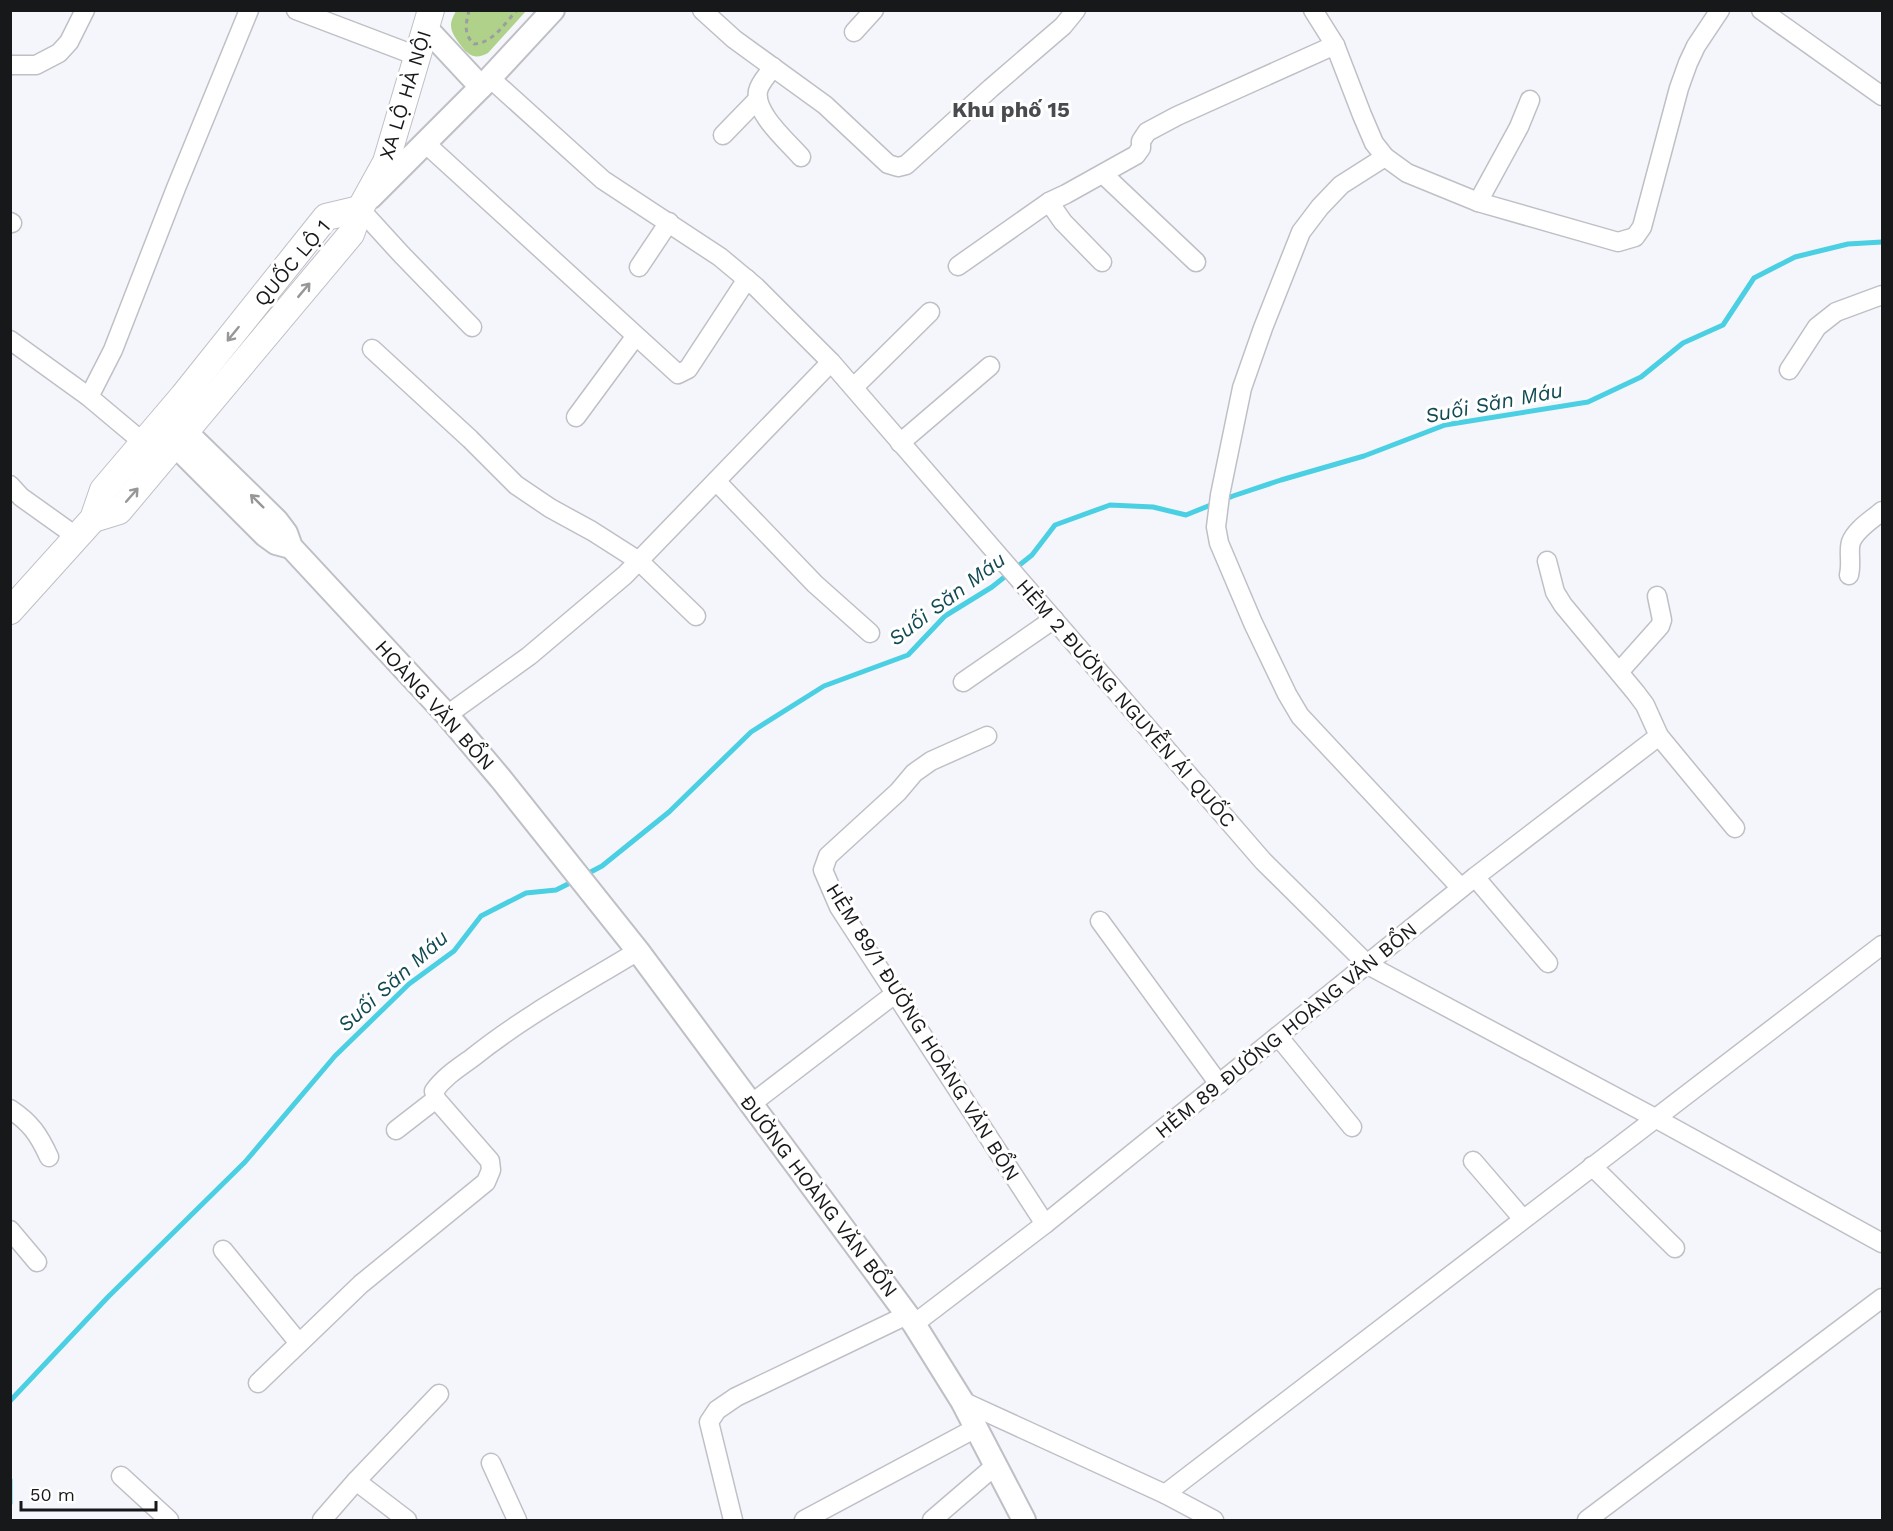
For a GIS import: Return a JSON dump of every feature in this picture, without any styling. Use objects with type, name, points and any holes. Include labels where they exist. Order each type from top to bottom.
[{"type":"highway","name":"XA LỘ HÀ NỘI","points":[[360,209],[386,162],[429,19]]},
{"type":"highway","name":"QUỐC LỘ 1","points":[[10,611],[85,528],[103,490],[165,437],[326,217],[360,209]]},
{"type":"main road","points":[[360,209],[550,14]]},
{"type":"main road","points":[[429,19],[486,82]]},
{"type":"main road","name":"HOÀNG VĂN BỔN","points":[[165,437],[277,521],[286,533],[291,547],[447,716],[588,887]]},
{"type":"main road","name":"ĐƯỜNG HOÀNG VĂN BỔN","points":[[588,887],[823,1198],[910,1319],[962,1401],[1024,1521]]},
{"type":"street","points":[[10,65],[36,65],[59,53],[69,42],[85,10]]},
{"type":"street","points":[[89,397],[113,350],[249,10]]},
{"type":"street","points":[[296,10],[417,56]]},
{"type":"street","points":[[702,10],[734,39],[825,105],[888,164],[898,167],[906,165],[1063,26],[1077,10]]},
{"type":"street","points":[[854,32],[874,10]]},
{"type":"street","points":[[1312,10],[1335,45],[1374,143],[1385,157],[1407,173],[1478,202],[1618,242],[1635,237],[1642,227],[1679,88],[1696,46],[1719,10]]},
{"type":"street","points":[[1761,10],[1882,96]]},
{"type":"street","points":[[957,266],[1049,202],[1136,155],[1147,132],[1177,116],[1335,45]]},
{"type":"street","points":[[774,67],[760,84],[757,100],[761,112],[801,157]]},
{"type":"street","name":"HẺM 2 ĐƯỜNG NGUYỄN ÁI QUỐC","points":[[486,82],[612,186],[720,257],[747,279],[831,362],[1263,861],[1368,965],[1655,1118],[1882,1243]]},
{"type":"street","points":[[1478,202],[1519,127],[1530,99]]},
{"type":"street","points":[[723,135],[757,100]]},
{"type":"street","points":[[426,143],[678,374],[688,369],[747,279]]},
{"type":"street","points":[[1385,157],[1341,185],[1301,232],[1242,388],[1217,515],[1216,527],[1219,543],[1253,623],[1300,716],[1548,963]]},
{"type":"street","points":[[1103,174],[1197,262]]},
{"type":"street","points":[[1049,202],[1063,222],[1102,262]]},
{"type":"street","points":[[360,209],[472,327]]},
{"type":"street","points":[[639,267],[669,222]]},
{"type":"street","points":[[1789,370],[1817,327],[1836,312],[1882,295]]},
{"type":"street","points":[[854,387],[930,312]]},
{"type":"street","points":[[576,417],[635,337]]},
{"type":"street","points":[[10,340],[89,397],[165,437]]},
{"type":"street","points":[[372,349],[470,439],[516,485],[639,561],[696,616]]},
{"type":"street","points":[[447,716],[529,656],[625,575],[831,362]]},
{"type":"street","points":[[900,443],[990,366]]},
{"type":"street","points":[[716,480],[815,584],[870,633]]},
{"type":"street","points":[[14,497],[85,528]]},
{"type":"street","points":[[1849,575],[1852,564],[1851,542],[1858,532],[1882,511]]},
{"type":"street","points":[[1547,561],[1555,592],[1563,605],[1645,705],[1659,736],[1736,828]]},
{"type":"street","points":[[1619,672],[1660,626],[1662,620],[1657,596]]},
{"type":"street","points":[[963,682],[1054,619]]},
{"type":"street","name":"HẺM 89/1 ĐƯỜNG HOÀNG VĂN BỔN","points":[[987,736],[931,761],[914,773],[898,792],[828,856],[823,870],[839,907],[1045,1224]]},
{"type":"street","name":"HẺM 89 ĐƯỜNG HOÀNG VĂN BỔN","points":[[733,1521],[709,1422],[717,1410],[736,1397],[910,1319],[1045,1224],[1468,883],[1659,736]]},
{"type":"street","points":[[1100,921],[1220,1084]]},
{"type":"street","points":[[1165,1494],[1882,945]]},
{"type":"street","points":[[258,1383],[361,1284],[486,1182],[491,1170],[490,1161],[436,1098],[434,1091],[441,1082],[487,1046],[566,994],[638,951]]},
{"type":"street","points":[[751,1104],[896,993]]},
{"type":"street","points":[[1278,1036],[1352,1126]]},
{"type":"street","points":[[396,1130],[436,1098]]},
{"type":"street","points":[[10,1108],[39,1134],[49,1157]]},
{"type":"street","points":[[1473,1161],[1523,1219]]},
{"type":"street","points":[[1592,1166],[1675,1248]]},
{"type":"street","points":[[10,1230],[37,1262]]},
{"type":"street","points":[[223,1250],[299,1343]]},
{"type":"street","points":[[1587,1521],[1882,1299]]},
{"type":"street","points":[[322,1521],[440,1394]]},
{"type":"street","points":[[962,1401],[1165,1494],[1214,1521]]},
{"type":"street","points":[[804,1521],[976,1428]]},
{"type":"street","points":[[490,1463],[517,1521]]},
{"type":"street","points":[[932,1521],[996,1465]]},
{"type":"street","points":[[121,1476],[169,1521]]},
{"type":"street","points":[[356,1482],[407,1521]]},
{"type":"path","points":[[469,10],[466,35],[474,44],[482,44],[490,39],[517,10]]},
{"type":"green space","points":[[456,10],[526,11],[488,53],[475,56],[462,47],[451,28]]},
{"type":"waterway","name":"Suối Săn Máu","points":[[585,875],[602,866],[669,812],[751,732],[824,686],[908,655],[945,616],[992,587],[1032,555],[1055,525],[1110,505],[1153,507],[1186,515],[1281,480],[1364,456],[1445,425],[1588,402],[1641,377],[1683,343],[1723,325],[1754,278],[1795,257],[1848,244],[1882,242]]},
{"type":"waterway","name":"Suối Săn Máu","points":[[10,1401],[108,1297],[245,1162],[335,1056],[409,984],[454,951],[481,916],[526,893],[556,890],[574,881]]},
{"type":"waterway","name":"Suối Săn Máu","points":[[10,1480],[10,1503]]},
{"type":"district","name":"Khu phố 15","points":[[1011,109]]}]
